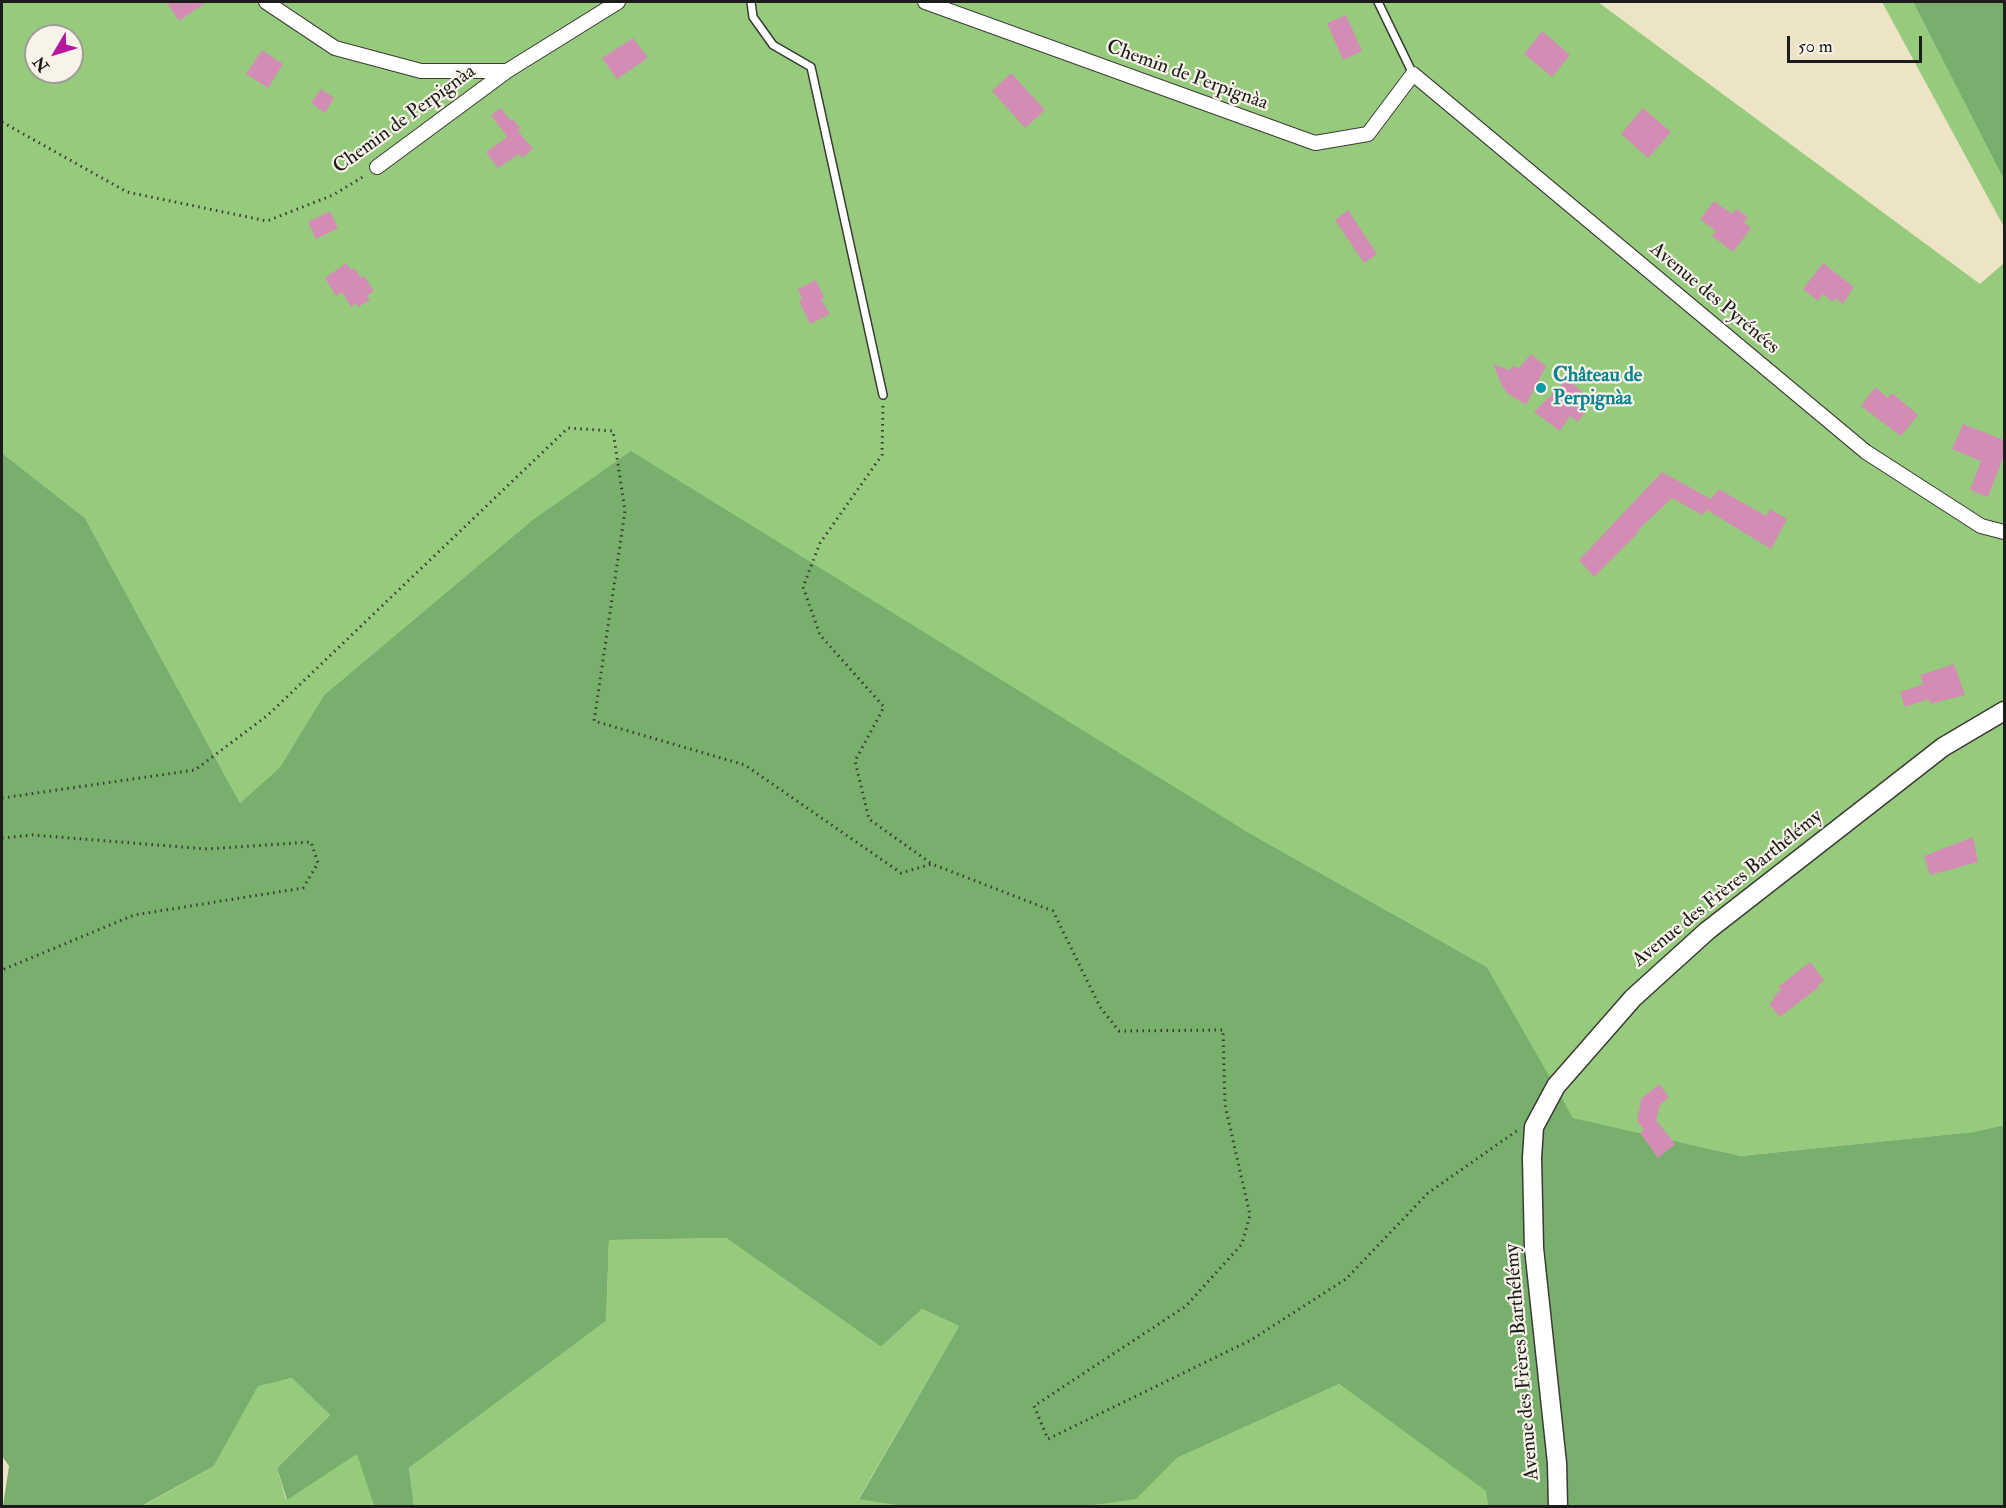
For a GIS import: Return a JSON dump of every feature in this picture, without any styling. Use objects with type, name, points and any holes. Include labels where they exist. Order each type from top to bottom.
[{"type":"street","points":[[266,2],[335,48],[421,71],[507,71]]},
{"type":"street","name":"Chemin de Perpignàa","points":[[377,167],[507,71],[618,2]]},
{"type":"street","name":"Chemin de Perpignàa","points":[[925,2],[1315,143],[1368,134],[1413,74]]},
{"type":"street","name":"Avenue des Pyrénées","points":[[1413,74],[1866,452],[1982,526],[2004,532]]},
{"type":"street","name":"Avenue des Frères Barthélémy","points":[[1558,1506],[1557,1463],[1534,1248],[1532,1158],[1534,1127],[1556,1086],[1633,998],[1670,963],[1739,905],[1943,747],[2004,711]]},
{"type":"lane","points":[[751,2],[753,17],[773,45],[811,67],[883,395]]},
{"type":"lane","points":[[1378,2],[1413,74]]},
{"type":"path","name":"Chemin de Perpignàa","points":[[2,122],[127,192],[267,220],[333,195],[377,167]]},
{"type":"path","points":[[883,395],[882,455],[820,543],[803,587],[820,634],[884,707],[855,761],[869,819],[932,864],[1053,911],[1100,1007],[1119,1031],[1223,1030],[1225,1105],[1250,1215],[1242,1244],[1186,1306],[1034,1406],[1048,1439],[1251,1340],[1337,1285],[1346,1279],[1428,1193],[1515,1131],[1534,1127]]},
{"type":"path","points":[[2,798],[195,770],[268,715],[568,428],[613,431],[625,511],[594,721],[745,765],[901,873],[932,864]]},
{"type":"path","points":[[2,838],[33,835],[207,849],[311,842],[318,862],[303,888],[134,915],[2,970]]},
{"type":"green space","points":[[2,2],[1598,2],[1980,284],[2004,263],[2004,1125],[1973,1132],[1741,1156],[1572,1118],[1487,967],[1244,830],[530,522],[324,695],[280,767],[240,803],[85,518],[2,453]]},
{"type":"green space","points":[[1882,2],[1913,2],[2004,180],[2004,227]]},
{"type":"green space","points":[[1913,2],[2004,2],[2004,180]]},
{"type":"green space","points":[[631,451],[1244,830],[1487,967],[1573,1118],[1741,1156],[1973,1132],[2004,1125],[2004,1506],[1488,1506],[1486,1491],[1339,1384],[1177,1458],[1136,1499],[1088,1506],[901,1506],[859,1499],[959,1326],[922,1309],[881,1347],[726,1238],[609,1240],[606,1321],[409,1468],[414,1506],[374,1506],[357,1454],[287,1500],[277,1468],[330,1415],[292,1378],[258,1386],[214,1466],[142,1506],[3,1506],[9,1466],[2,1456],[2,453],[85,518],[240,803],[280,767],[324,695],[530,522]]},
{"type":"green space","points":[[726,1238],[881,1347],[922,1309],[959,1326],[859,1498],[900,1506],[414,1506],[409,1468],[606,1321],[609,1240]]},
{"type":"green space","points":[[293,1378],[330,1415],[277,1468],[286,1500],[358,1453],[374,1506],[143,1506],[214,1466],[258,1385]]},
{"type":"green space","points":[[1339,1384],[1487,1491],[1488,1506],[1088,1506],[1136,1498],[1177,1458]]},
{"type":"building","points":[[166,2],[207,2],[179,21]]},
{"type":"building","points":[[1346,15],[1362,51],[1343,60],[1327,23]]},
{"type":"building","points":[[1542,31],[1570,55],[1552,77],[1524,54]]},
{"type":"building","points":[[633,38],[648,58],[617,79],[602,58]]},
{"type":"building","points":[[262,50],[283,64],[268,88],[246,74]]},
{"type":"building","points":[[1011,73],[1045,110],[1025,128],[992,91]]},
{"type":"building","points":[[321,89],[334,98],[325,113],[311,103]]},
{"type":"building","points":[[501,108],[511,121],[513,119],[520,128],[518,131],[533,149],[522,158],[519,154],[498,168],[486,152],[507,137],[491,115]]},
{"type":"building","points":[[1643,108],[1671,132],[1648,158],[1621,134]]},
{"type":"building","points":[[1714,201],[1732,214],[1736,209],[1748,217],[1744,222],[1751,228],[1733,252],[1712,236],[1716,231],[1700,219]]},
{"type":"building","points":[[1348,210],[1377,254],[1364,263],[1335,220]]},
{"type":"building","points":[[330,211],[338,228],[316,239],[308,222]]},
{"type":"building","points":[[346,263],[351,270],[354,268],[361,278],[364,276],[374,291],[367,295],[370,300],[358,307],[356,303],[351,307],[342,292],[336,296],[325,278]]},
{"type":"building","points":[[1823,263],[1854,287],[1843,304],[1836,298],[1833,302],[1823,294],[1818,301],[1803,289]]},
{"type":"building","points":[[816,280],[824,297],[821,299],[830,314],[810,324],[799,301],[802,299],[798,289]]},
{"type":"building","points":[[1531,354],[1546,366],[1526,405],[1507,393],[1493,364],[1509,370],[1513,366],[1519,368]]},
{"type":"building","points":[[1567,379],[1585,394],[1578,401],[1587,409],[1578,422],[1570,416],[1560,431],[1534,412]]},
{"type":"building","points":[[1875,387],[1888,398],[1892,393],[1918,415],[1901,436],[1861,406]]},
{"type":"building","points":[[1963,424],[2004,440],[2004,455],[1988,497],[1970,490],[1981,461],[1952,449]]},
{"type":"building","points":[[1662,472],[1711,499],[1719,489],[1766,516],[1770,509],[1787,519],[1771,549],[1707,510],[1702,515],[1672,498],[1594,577],[1579,560]]},
{"type":"building","points":[[1954,664],[1965,695],[1930,704],[1929,699],[1905,707],[1900,692],[1923,684],[1920,675]]},
{"type":"building","points":[[1973,837],[1978,862],[1930,875],[1924,856]]},
{"type":"building","points":[[1810,962],[1824,980],[1818,985],[1819,987],[1780,1017],[1769,1004],[1781,990],[1778,987]]},
{"type":"building","points":[[1659,1084],[1669,1097],[1660,1105],[1656,1120],[1675,1144],[1658,1158],[1640,1133],[1644,1130],[1637,1121],[1641,1099]]},
{"type":"place","name":"Château de Perpignàa","points":[[1541,388]]}]
